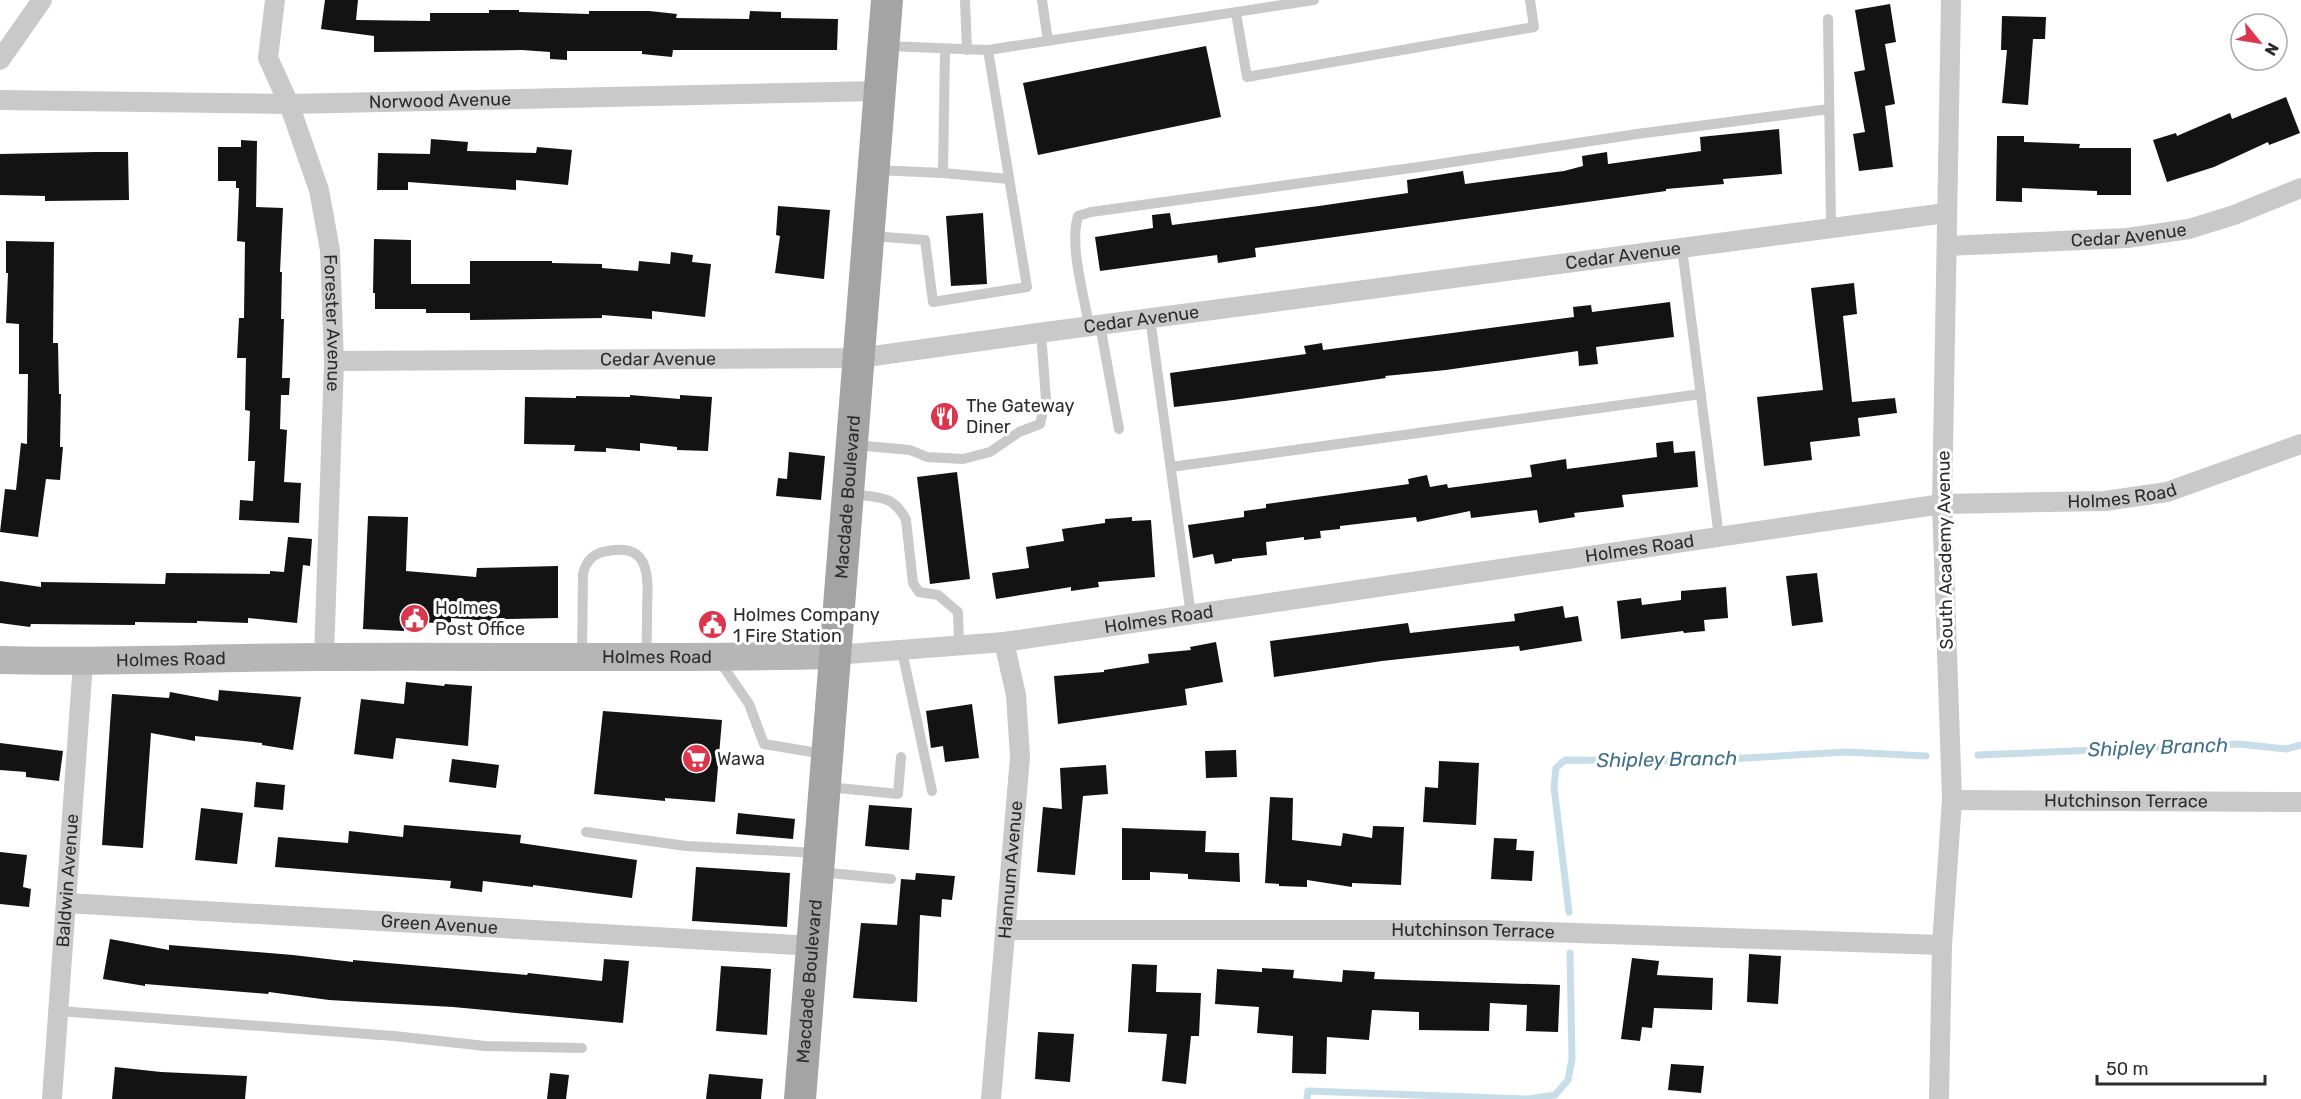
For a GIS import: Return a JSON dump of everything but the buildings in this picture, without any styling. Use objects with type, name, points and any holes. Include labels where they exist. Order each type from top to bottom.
[{"type":"main road","name":"Macdade Boulevard","points":[[800,1099],[887,0]]},
{"type":"street","points":[[0,60],[42,0]]},
{"type":"street","name":"Forester Avenue","points":[[275,0],[268,58],[289,104],[319,190],[330,250],[334,361],[324,657]]},
{"type":"street","name":"South Academy Avenue","points":[[1939,1099],[1942,945],[1952,800],[1942,504],[1951,0]]},
{"type":"street","name":"Norwood Avenue","points":[[0,100],[289,104],[880,91]]},
{"type":"street","name":"Cedar Avenue","points":[[1947,246],[2127,238],[2189,229],[2234,215],[2301,188]]},
{"type":"street","name":"Cedar Avenue","points":[[334,361],[859,358],[1946,213]]},
{"type":"street","name":"Holmes Road","points":[[0,660],[83,662],[324,657],[717,658],[835,655],[1004,642],[1942,504],[2105,501],[2167,492],[2301,444]]},
{"type":"street","name":"Hannum Avenue","points":[[991,1099],[1020,757],[1016,695],[1004,642]]},
{"type":"street","name":"Baldwin Avenue","points":[[52,1099],[83,662]]},
{"type":"street","name":"Hutchinson Terrace","points":[[1952,800],[2301,802]]},
{"type":"street","name":"Green Avenue","points":[[66,903],[813,946]]},
{"type":"street","name":"Hutchinson Terrace","points":[[1005,930],[1487,930],[1942,945]]},
{"type":"lane","points":[[965,0],[967,50]]},
{"type":"lane","points":[[1042,0],[1048,41]]},
{"type":"lane","points":[[883,46],[988,50],[1314,0]]},
{"type":"lane","points":[[1236,12],[1247,77],[1534,27],[1530,0]]},
{"type":"lane","points":[[1828,19],[1831,228]]},
{"type":"lane","points":[[943,173],[945,50]]},
{"type":"lane","points":[[868,236],[925,240],[933,302],[1027,287],[988,50]]},
{"type":"lane","points":[[1119,429],[1076,245],[1075,225],[1078,216],[1091,212],[1426,166],[1637,134],[1829,109]]},
{"type":"lane","points":[[874,170],[1009,179]]},
{"type":"lane","points":[[1682,248],[1719,537]]},
{"type":"lane","points":[[1150,318],[1191,615]]},
{"type":"lane","points":[[852,445],[910,450],[927,457],[963,459],[990,452],[1019,432],[1040,424],[1046,399],[1041,333]]},
{"type":"lane","points":[[1171,467],[1701,394]]},
{"type":"lane","points":[[848,494],[891,500],[901,511],[906,520],[913,584],[919,592],[938,595],[958,612],[959,646]]},
{"type":"lane","points":[[582,658],[583,574],[586,562],[596,554],[621,550],[632,551],[646,566],[648,579],[646,657]]},
{"type":"lane","points":[[902,651],[932,791]]},
{"type":"lane","points":[[717,658],[749,704],[764,744],[828,754]]},
{"type":"lane","points":[[825,787],[898,794],[901,757]]},
{"type":"lane","points":[[586,832],[819,863],[891,879]]},
{"type":"lane","points":[[58,1011],[394,1036],[485,1046],[582,1048]]},
{"type":"waterway","name":"Shipley Branch","points":[[1978,755],[2239,744],[2286,749],[2301,745]]},
{"type":"waterway","name":"Shipley Branch","points":[[1569,912],[1554,787],[1556,768],[1565,760],[1695,761],[1846,752],[1926,756]]},
{"type":"waterway","name":"Shipley Branch","points":[[1307,1099],[1308,1091],[1528,1099],[1555,1095],[1568,1080],[1572,1059],[1570,953]]},
{"type":"place","name":"The Gateway Diner","points":[[945,416]]},
{"type":"place","name":"Holmes Post Office","points":[[414,618]]},
{"type":"place","name":"Holmes Company 1 Fire Station","points":[[712,625]]},
{"type":"place","name":"Wawa","points":[[696,759]]}]
